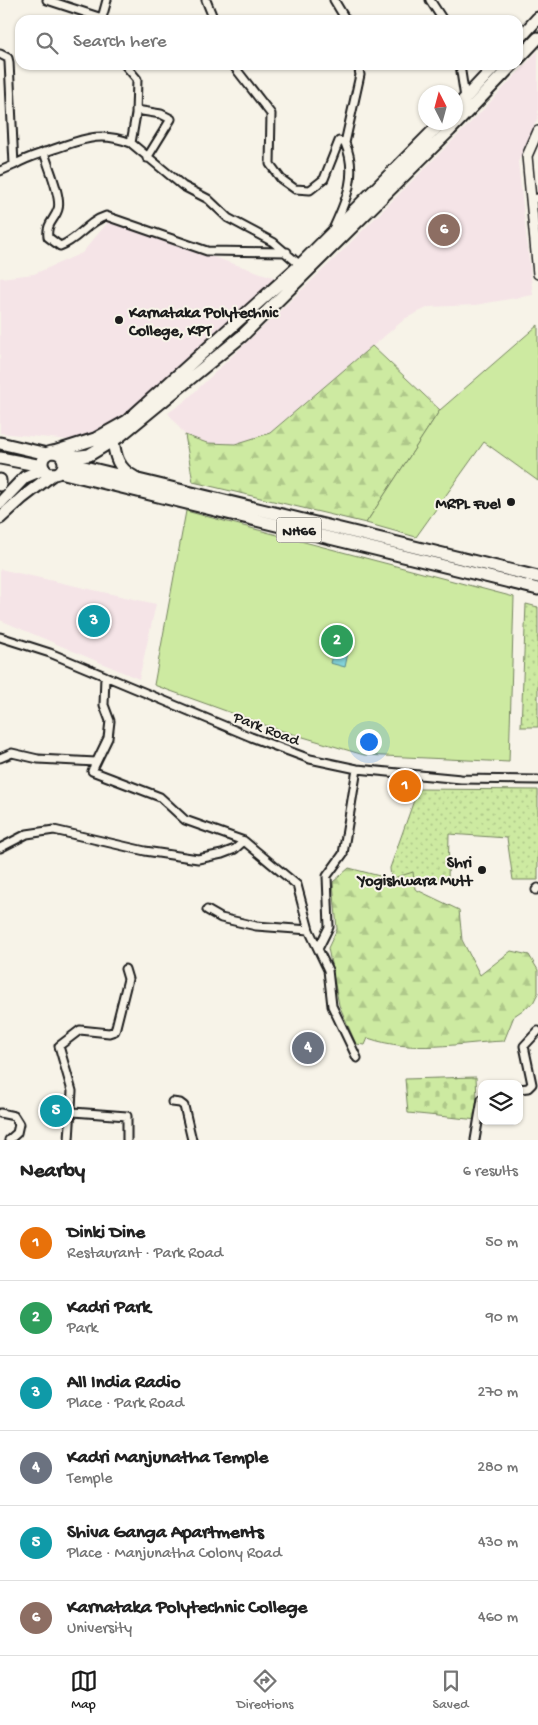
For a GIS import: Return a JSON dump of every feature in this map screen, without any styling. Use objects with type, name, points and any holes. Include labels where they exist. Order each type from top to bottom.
[{"type":"main road","points":[[523,34],[538,18]]},
{"type":"main road","points":[[523,54],[538,38]]},
{"type":"main road","points":[[465,98],[491,70]]},
{"type":"main road","points":[[0,518],[22,498],[53,463],[89,455],[113,440],[300,265],[327,244],[507,70]]},
{"type":"main road","points":[[0,503],[25,477],[95,439],[125,427],[242,336],[434,130]]},
{"type":"main road","points":[[113,440],[117,461],[126,473],[142,481]]},
{"type":"main road","name":"NH66","points":[[0,443],[53,463],[538,589]]},
{"type":"main road","name":"NH66","points":[[0,458],[53,463],[142,481],[538,577]]},
{"type":"main road","points":[[0,480],[0,485]]},
{"type":"street","points":[[46,0],[91,15]]},
{"type":"street","points":[[104,15],[107,0]]},
{"type":"street","points":[[206,0],[212,15]]},
{"type":"street","points":[[334,0],[343,15]]},
{"type":"street","points":[[430,0],[440,15]]},
{"type":"street","points":[[0,54],[8,58],[14,165]]},
{"type":"street","points":[[130,70],[137,79],[136,110],[131,143]]},
{"type":"street","points":[[237,70],[271,114],[270,164],[281,179],[295,189],[310,190],[324,179],[339,141],[345,143]]},
{"type":"street","points":[[327,244],[348,196],[352,176],[350,154],[345,143],[360,75],[359,70]]},
{"type":"street","points":[[461,70],[465,98]]},
{"type":"street","points":[[136,110],[161,114],[171,119],[147,158]]},
{"type":"street","points":[[0,171],[44,152],[95,136],[131,143],[183,186],[208,199],[228,218],[273,242],[300,265]]},
{"type":"street","points":[[537,136],[527,156],[534,199],[538,274]]},
{"type":"street","points":[[44,152],[58,198],[58,208],[47,230],[48,237],[60,246],[71,242],[96,219],[106,216],[207,251],[287,252]]},
{"type":"street","name":"Park Road","points":[[0,637],[50,653],[310,759],[357,769],[461,779],[538,780]]},
{"type":"street","points":[[105,676],[104,705],[110,721],[108,738],[92,771],[160,797],[185,820],[244,841],[297,885],[309,930],[328,970],[332,1006],[357,1058]]},
{"type":"street","points":[[0,758],[12,753],[38,759],[96,762]]},
{"type":"street","points":[[318,949],[329,928],[326,876],[343,854],[357,769]]},
{"type":"street","points":[[0,848],[28,834],[54,830],[145,851],[198,859],[235,849],[244,841]]},
{"type":"street","points":[[207,910],[221,918],[256,926],[309,930]]},
{"type":"street","points":[[69,1140],[73,1112],[72,1091],[59,1046],[80,1030],[109,1033],[114,1031],[128,979],[125,969]]},
{"type":"street","points":[[523,1089],[528,1088],[532,1084],[524,1046],[538,1031]]},
{"type":"street","points":[[172,1102],[180,1103],[184,1106],[192,1140]]},
{"type":"street","points":[[73,1112],[127,1116],[127,1140]]},
{"type":"street","points":[[0,1113],[14,1116],[19,1124],[17,1132],[9,1140]]},
{"type":"street","points":[[475,1140],[478,1113]]},
{"type":"shaded area","points":[[538,51],[538,117],[518,162],[533,295],[475,305],[429,307],[406,318],[270,433],[236,444],[207,443],[185,435],[168,413],[185,401],[330,263],[478,115],[520,70],[523,70],[523,67]]},
{"type":"shaded area","name":"Karnataka Polytechnic College, KPT","points":[[108,222],[282,280],[195,359],[105,431],[70,440],[0,433],[0,278],[34,274],[82,253]]},
{"type":"shaded area","points":[[0,569],[156,604],[139,679],[0,620]]},
{"type":"green space","points":[[538,325],[538,481],[484,442],[416,537],[366,523],[440,410]]},
{"type":"green space","points":[[372,346],[440,410],[366,523],[193,482],[185,435],[207,443],[235,444],[270,433]]},
{"type":"green space","points":[[186,511],[514,597],[509,762],[364,755],[276,729],[154,685]]},
{"type":"green space","points":[[526,604],[538,607],[538,727],[521,727]]},
{"type":"green space","points":[[418,789],[538,790],[538,880],[513,880],[507,838],[449,834],[448,880],[416,882],[391,879],[390,868]]},
{"type":"green space","points":[[349,868],[391,879],[413,872],[415,889],[459,910],[462,940],[480,975],[511,951],[529,955],[538,970],[538,993],[533,1003],[514,1016],[504,1041],[419,1047],[385,1043],[368,1038],[365,1045],[356,1044],[339,1005],[328,948],[337,929],[333,882]]},
{"type":"green space","points":[[476,1077],[478,1120],[408,1113],[405,1079]]},
{"type":"water","points":[[334,649],[348,653],[345,667],[330,663]]},
{"type":"place","name":"Karnataka Polytechnic College","points":[[444,230]]},
{"type":"place","name":"Karnataka Polytechnic College, KPT","points":[[119,320]]},
{"type":"place","name":"MRPL Fuel","points":[[511,502]]},
{"type":"place","name":"All India Radio","points":[[94,621]]},
{"type":"place","name":"Kadri Park","points":[[337,641]]},
{"type":"place","name":"Dinki Dine","points":[[405,786]]},
{"type":"place","name":"Shri Yogishwara Mutt","points":[[482,870]]},
{"type":"place","name":"Kadri Manjunatha Temple","points":[[308,1048]]},
{"type":"place","name":"Shiva Ganga Apartments","points":[[56,1111]]}]
